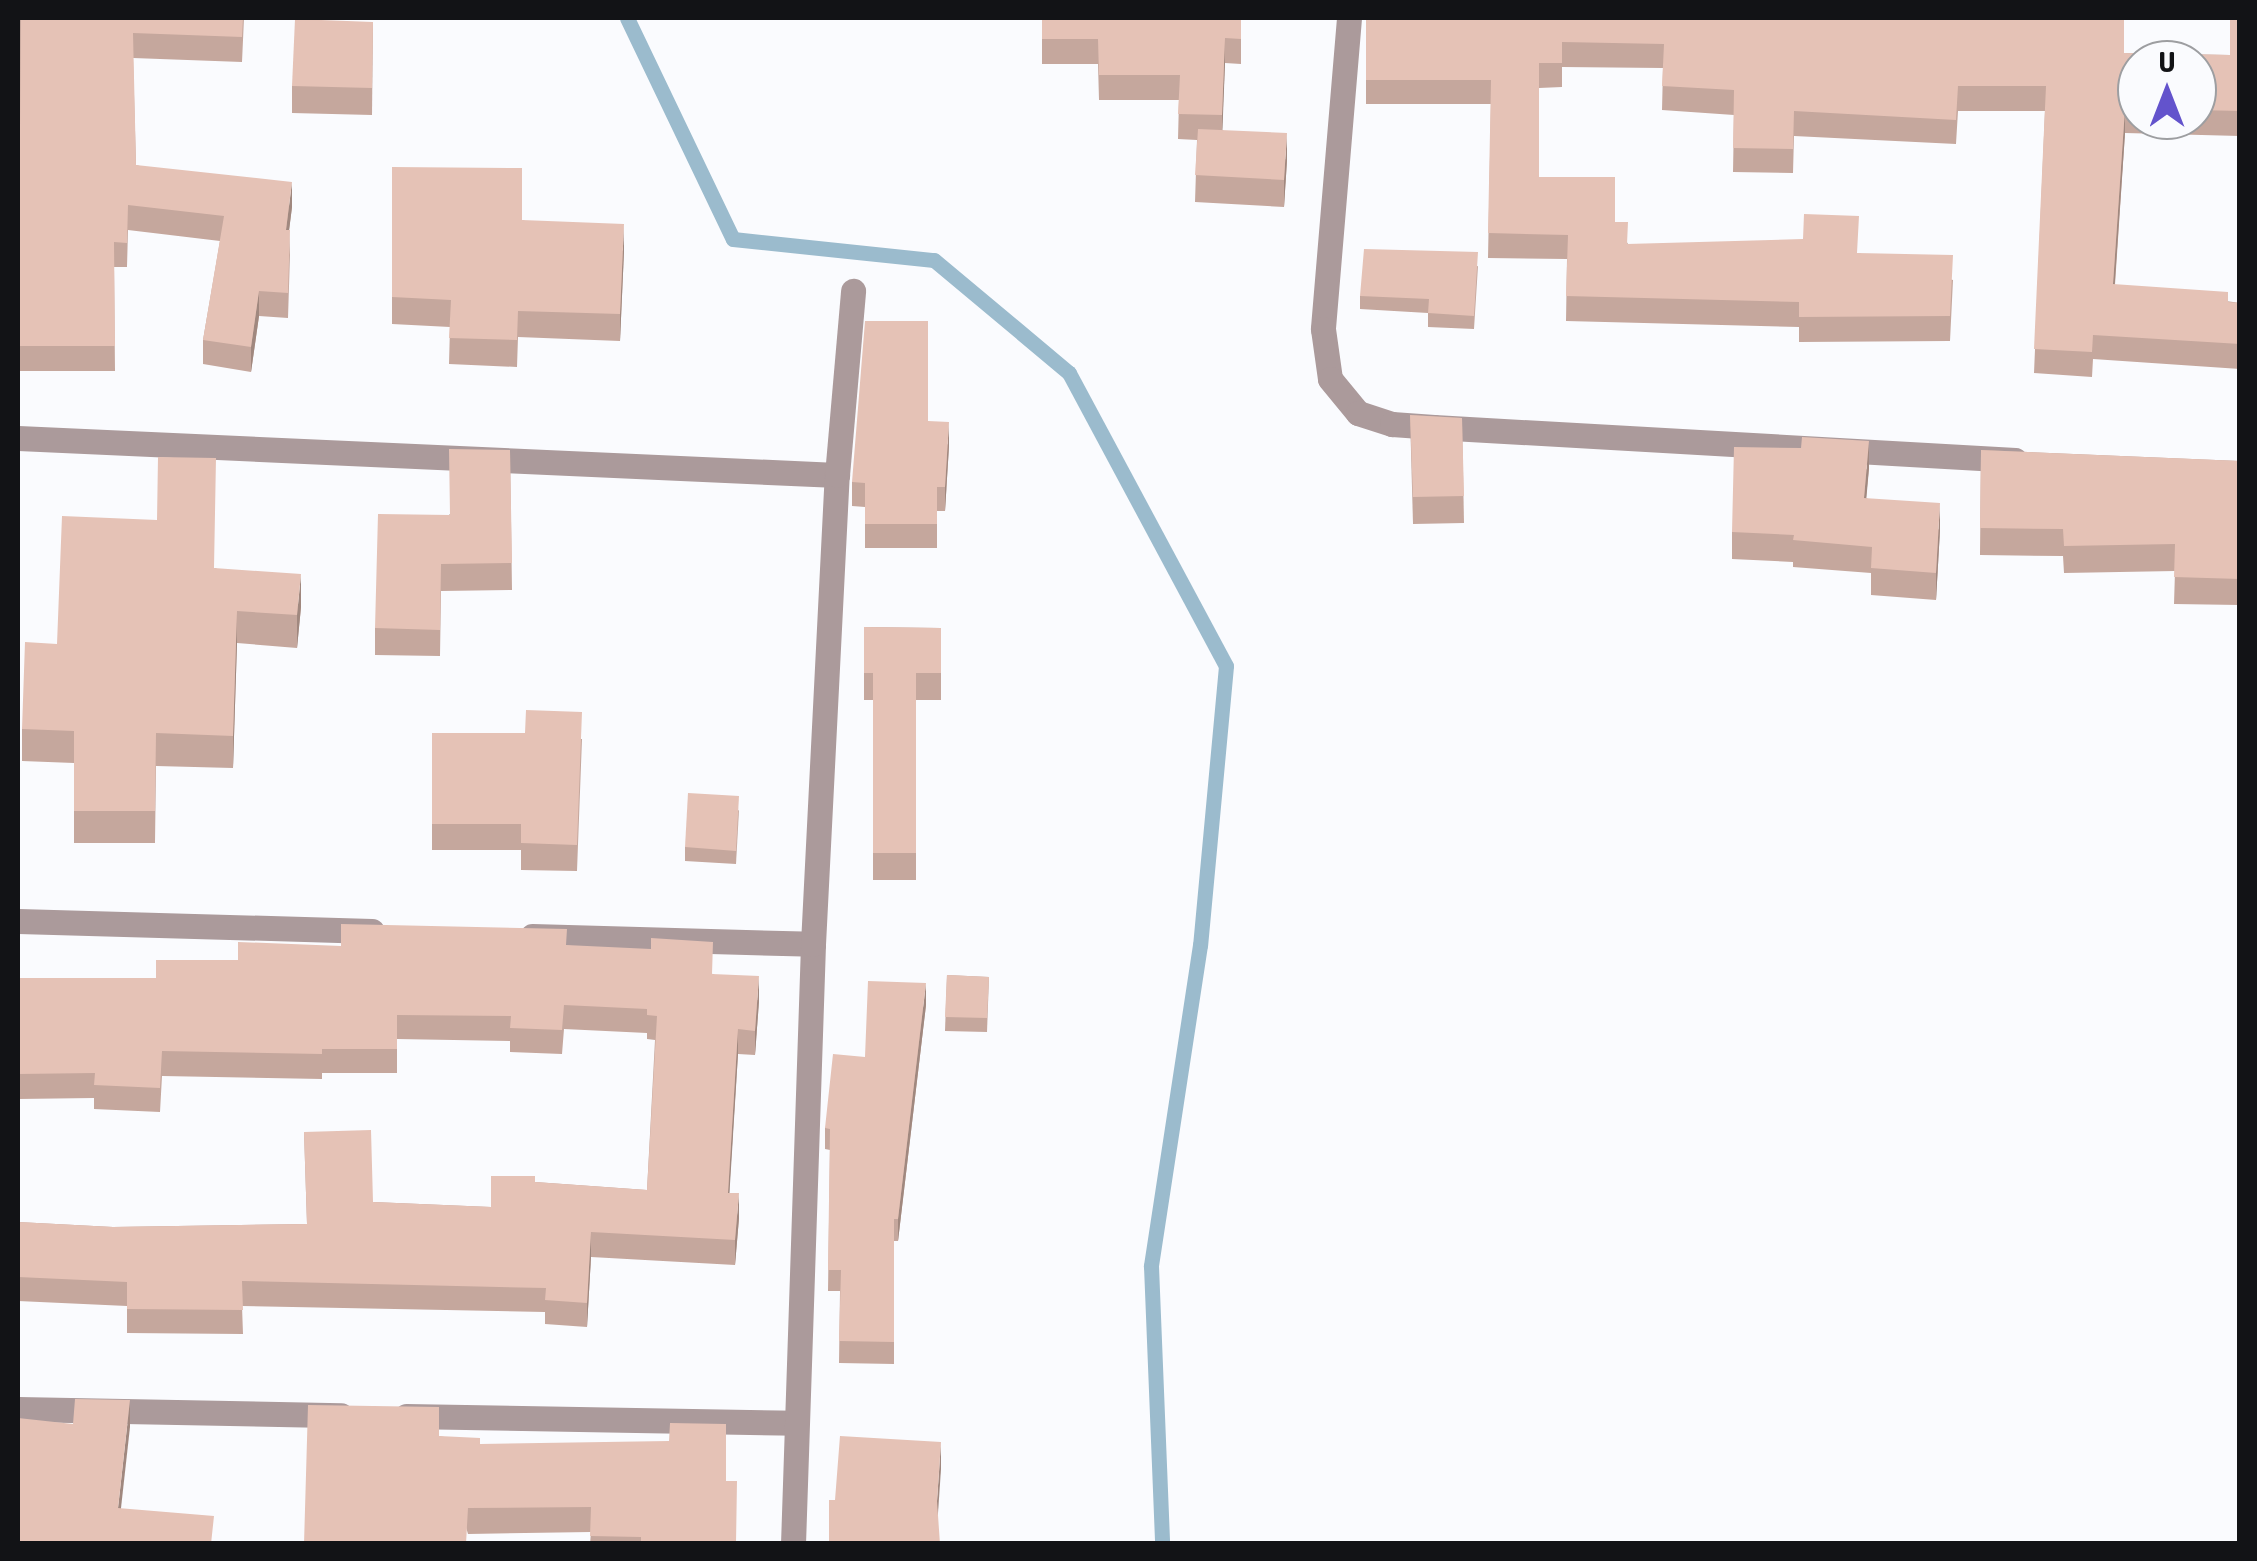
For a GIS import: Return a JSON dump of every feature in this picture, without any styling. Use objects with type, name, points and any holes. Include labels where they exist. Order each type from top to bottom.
[{"type":"street","points":[[1349,18],[1323,330],[1330,379],[1358,413],[1392,424],[1434,427],[2043,461]]},
{"type":"street","points":[[793,1544],[813,944],[837,476],[853,291]]},
{"type":"street","points":[[18,438],[837,476]]},
{"type":"street","points":[[18,921],[395,932]]},
{"type":"street","points":[[514,935],[813,944]]},
{"type":"street","points":[[18,1409],[796,1423]]},
{"type":"building","points":[[21,18],[243,18],[242,37],[133,33],[136,165],[292,182],[286,230],[290,230],[288,293],[259,291],[251,347],[203,340],[224,216],[128,205],[127,243],[114,242],[115,346],[18,346]]},
{"type":"building","points":[[1042,18],[1241,18],[1241,39],[1225,38],[1222,115],[1178,114],[1180,75],[1099,75],[1098,39],[1042,39]]},
{"type":"building","points":[[1366,18],[2124,18],[2124,40],[2117,40],[2117,140],[2123,140],[2113,284],[2228,292],[2228,302],[2240,303],[2240,344],[2093,335],[2092,352],[2034,349],[2046,86],[1958,86],[1956,120],[1794,111],[1793,149],[1733,148],[1734,90],[1662,86],[1664,44],[1562,42],[1562,63],[1539,63],[1539,177],[1615,177],[1615,222],[1628,222],[1627,244],[1803,239],[1804,214],[1859,216],[1857,253],[1953,255],[1950,316],[1799,317],[1799,302],[1566,296],[1568,235],[1488,233],[1491,80],[1366,80]]},
{"type":"building","points":[[2230,18],[2240,18],[2240,111],[2217,110],[2217,55],[2230,55]]},
{"type":"building","points":[[295,19],[373,22],[372,88],[292,86]]},
{"type":"building","points":[[1198,129],[1287,133],[1284,180],[1195,175]]},
{"type":"building","points":[[392,167],[522,168],[522,220],[624,224],[620,314],[518,311],[517,340],[449,338],[451,300],[392,297]]},
{"type":"building","points":[[1364,249],[1478,252],[1474,316],[1428,313],[1429,299],[1360,296]]},
{"type":"building","points":[[865,321],[928,321],[928,421],[949,422],[945,487],[937,487],[937,524],[865,524],[865,483],[852,482]]},
{"type":"building","points":[[1410,415],[1462,418],[1464,496],[1413,497]]},
{"type":"building","points":[[1802,437],[1869,441],[1864,498],[1940,503],[1936,573],[1871,568],[1872,547],[1793,540],[1794,535],[1732,532],[1734,447],[1801,448]]},
{"type":"building","points":[[449,449],[510,450],[512,563],[441,564],[440,630],[375,628],[378,514],[450,515]]},
{"type":"building","points":[[1981,450],[2240,461],[2240,579],[2174,577],[2175,544],[2064,546],[2063,529],[1980,528]]},
{"type":"building","points":[[158,457],[216,458],[214,568],[301,574],[297,615],[237,611],[233,736],[156,733],[155,811],[74,811],[74,731],[22,729],[25,642],[57,644],[62,516],[157,520]]},
{"type":"building","points":[[864,627],[941,628],[941,673],[916,673],[916,853],[873,853],[873,673],[864,673]]},
{"type":"building","points":[[526,710],[582,712],[577,845],[521,843],[521,824],[432,824],[432,733],[525,733]]},
{"type":"building","points":[[688,793],[739,796],[736,851],[685,847]]},
{"type":"building","points":[[341,924],[567,929],[566,945],[651,949],[651,938],[713,942],[712,974],[759,976],[755,1031],[738,1029],[728,1193],[739,1193],[735,1240],[591,1232],[587,1303],[545,1300],[546,1288],[242,1281],[243,1310],[127,1309],[127,1282],[18,1277],[18,1222],[113,1227],[307,1224],[304,1132],[371,1130],[373,1202],[491,1207],[491,1176],[535,1176],[535,1182],[647,1190],[657,1016],[647,1015],[647,1009],[564,1005],[562,1030],[510,1028],[511,1016],[397,1015],[397,1049],[322,1049],[322,1054],[162,1051],[160,1088],[94,1085],[95,1073],[18,1074],[18,978],[156,978],[156,960],[238,960],[238,942],[341,946]]},
{"type":"building","points":[[947,975],[989,977],[987,1018],[945,1017]]},
{"type":"building","points":[[868,981],[926,983],[898,1219],[894,1219],[894,1342],[839,1341],[841,1270],[828,1270],[830,1129],[825,1128],[833,1054],[865,1057]]},
{"type":"building","points":[[75,1399],[130,1400],[118,1508],[214,1516],[211,1544],[18,1544],[18,1418],[73,1424]]},
{"type":"building","points":[[308,1405],[439,1407],[439,1436],[480,1438],[480,1444],[669,1441],[670,1423],[726,1424],[726,1481],[737,1481],[736,1544],[641,1544],[641,1537],[590,1536],[591,1507],[468,1508],[466,1544],[304,1544]]},
{"type":"building","points":[[840,1436],[941,1442],[937,1501],[940,1544],[829,1543],[829,1500],[835,1500]]},
{"type":"waterway","points":[[627,18],[733,239],[934,260],[1069,373],[1226,666],[1200,945],[1151,1266],[1162,1544]]}]
